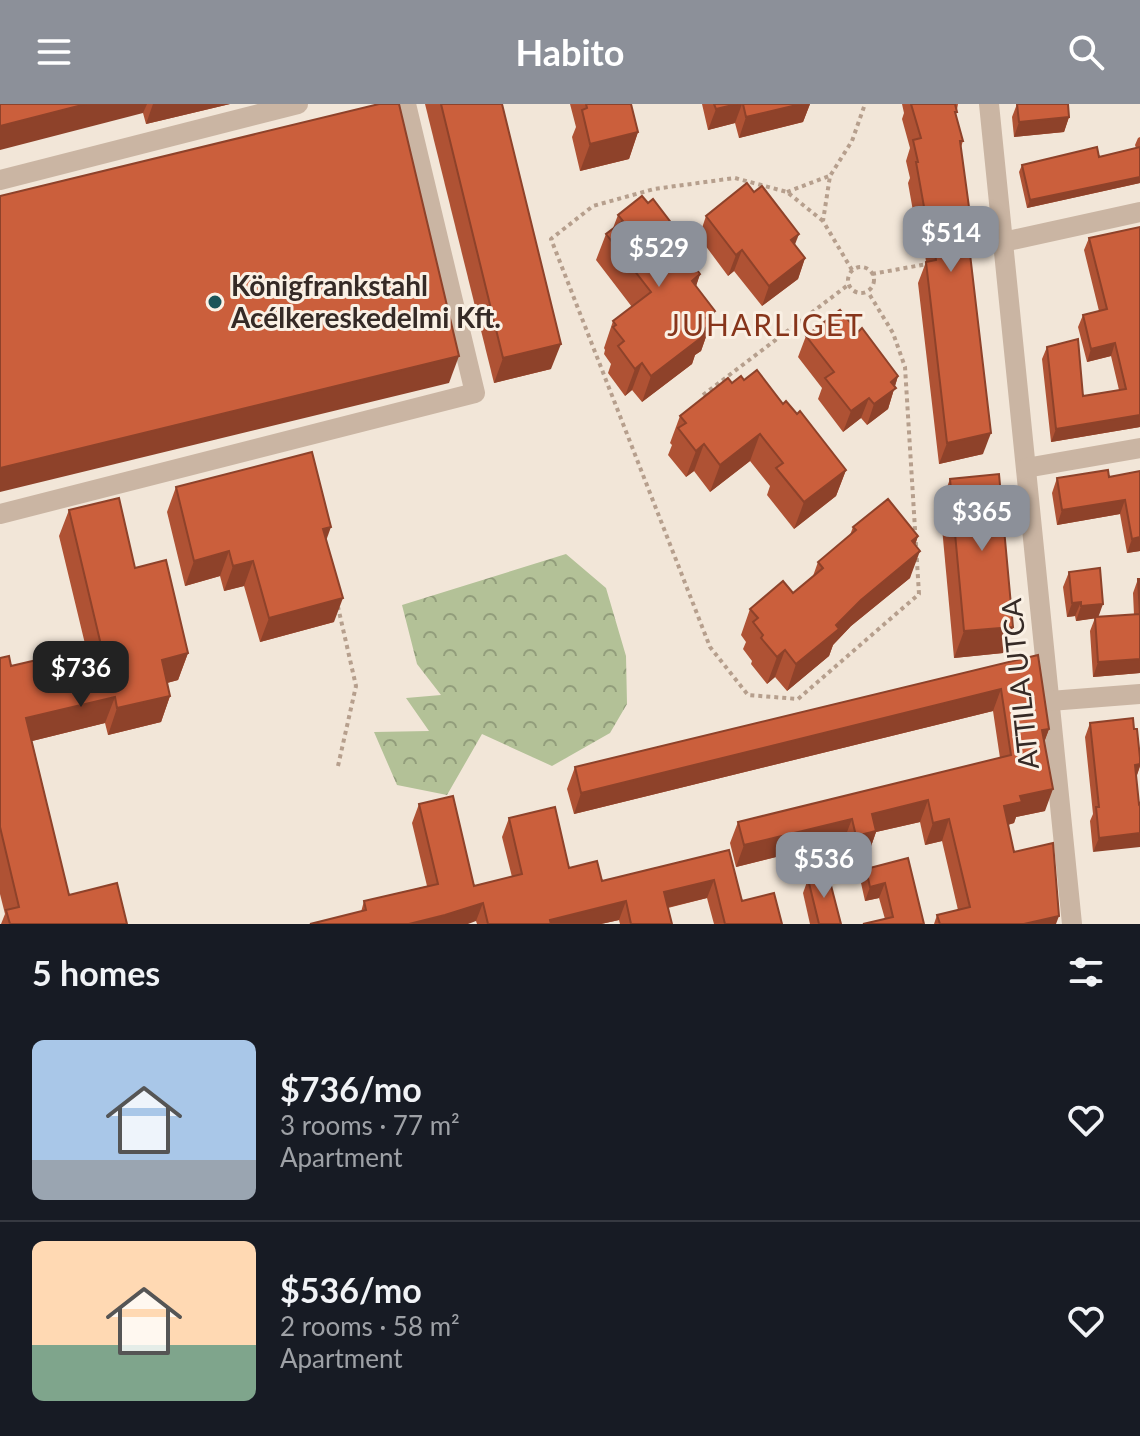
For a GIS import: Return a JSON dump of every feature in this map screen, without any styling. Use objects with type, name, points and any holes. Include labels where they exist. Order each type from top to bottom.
[{"type":"street","points":[[0,180],[298,104]]},
{"type":"street","points":[[0,514],[475,393],[406,104]]},
{"type":"street","name":"ATTILA UTCA","points":[[989,104],[1072,924]]},
{"type":"street","points":[[1003,247],[1140,212]]},
{"type":"street","points":[[1026,468],[1140,448]]},
{"type":"street","points":[[1050,701],[1140,694]]},
{"type":"path","points":[[823,221],[830,176],[852,141],[865,104]]},
{"type":"path","points":[[787,192],[830,176]]},
{"type":"path","points":[[852,270],[823,221],[787,192],[735,178],[654,189],[593,206],[551,239],[710,647],[748,695],[798,699],[919,594],[905,367],[893,333],[868,292]]},
{"type":"path","points":[[960,259],[1003,247]]},
{"type":"path","points":[[872,274],[931,264]]},
{"type":"path","points":[[867,268],[872,274],[874,280],[868,292],[853,292],[847,277],[852,270],[867,268]]},
{"type":"path","points":[[703,395],[848,285]]},
{"type":"path","points":[[336,599],[356,686],[338,766]]},
{"type":"green space","points":[[566,554],[606,588],[626,656],[627,704],[610,733],[552,766],[482,734],[447,795],[397,785],[374,732],[429,731],[406,698],[441,695],[417,664],[402,605]]},
{"type":"building","points":[[0,104],[86,104],[0,126]]},
{"type":"building","name":"Königfrankstahl Acélkereskedelmi Kft.","points":[[379,104],[399,104],[459,356],[0,468],[0,196]]},
{"type":"building","points":[[441,104],[502,104],[561,344],[503,358]]},
{"type":"building","points":[[586,104],[631,104],[638,132],[590,144],[582,110],[587,108]]},
{"type":"building","points":[[714,104],[737,104],[716,109]]},
{"type":"building","points":[[743,104],[801,104],[746,117]]},
{"type":"building","points":[[911,104],[955,104],[963,141],[960,141],[968,218],[950,223],[954,257],[970,254],[991,433],[947,443],[926,262],[936,260],[913,140],[921,138]]},
{"type":"building","points":[[1017,104],[1068,104],[1069,117],[1019,122]]},
{"type":"building","points":[[1097,147],[1099,157],[1140,147],[1140,177],[1030,200],[1022,165]]},
{"type":"building","points":[[747,183],[754,192],[762,186],[799,234],[791,240],[805,258],[769,286],[742,250],[736,255],[706,216]]},
{"type":"building","points":[[642,196],[648,203],[653,199],[698,258],[692,263],[700,274],[692,281],[715,311],[706,318],[711,324],[699,333],[702,337],[651,376],[642,363],[635,369],[618,346],[624,341],[613,327],[616,325],[613,321],[651,292],[606,234],[623,221],[618,215]]},
{"type":"building","points":[[1140,227],[1140,415],[1056,429],[1047,347],[1078,339],[1083,396],[1126,389],[1115,343],[1091,349],[1083,315],[1107,309],[1089,238]]},
{"type":"building","points":[[840,310],[858,332],[862,328],[898,376],[891,382],[896,388],[874,404],[869,398],[851,411],[825,378],[834,372],[806,336]]},
{"type":"building","points":[[757,370],[783,404],[786,401],[797,414],[800,411],[846,470],[804,502],[776,468],[783,463],[760,434],[720,465],[704,444],[696,451],[678,428],[686,423],[680,416],[728,378],[732,383],[741,376],[744,380]]},
{"type":"building","points":[[312,452],[331,527],[323,529],[343,598],[269,618],[253,561],[233,566],[229,551],[194,561],[176,487]]},
{"type":"building","points":[[1108,470],[1109,477],[1140,471],[1140,537],[1132,539],[1125,500],[1062,510],[1057,478]]},
{"type":"building","points":[[999,474],[1013,627],[964,631],[950,479]]},
{"type":"building","points":[[119,498],[135,568],[166,560],[188,653],[162,660],[170,696],[117,708],[115,697],[26,718],[69,895],[117,883],[127,924],[10,924],[6,910],[19,907],[0,827],[0,658],[9,656],[11,666],[101,645],[69,510]]},
{"type":"building","points":[[888,499],[918,536],[912,541],[920,551],[861,600],[836,625],[839,629],[796,664],[785,650],[777,657],[761,638],[763,635],[753,622],[758,618],[750,609],[783,581],[793,593],[823,568],[818,562],[856,530],[853,527]]},
{"type":"building","points":[[1100,568],[1103,604],[1081,606],[1081,602],[1072,603],[1069,572]]},
{"type":"building","points":[[1140,614],[1140,659],[1098,662],[1095,617]]},
{"type":"building","points":[[1038,655],[1049,729],[1042,730],[1053,789],[1020,796],[1022,802],[1004,806],[1014,852],[1053,843],[1059,916],[1024,924],[940,924],[937,915],[970,907],[949,819],[933,823],[928,800],[872,814],[876,831],[856,836],[852,819],[744,845],[738,822],[1011,755],[1001,689],[581,793],[575,767]]},
{"type":"building","points":[[1133,718],[1140,758],[1140,764],[1135,765],[1140,833],[1099,838],[1096,807],[1099,807],[1090,723]]},
{"type":"building","points":[[453,796],[474,886],[522,874],[509,818],[555,807],[569,868],[597,861],[602,881],[729,850],[742,901],[774,893],[782,924],[725,924],[714,880],[664,892],[672,924],[631,924],[626,901],[550,920],[551,924],[488,924],[483,903],[409,924],[310,924],[366,910],[364,901],[438,884],[419,804]]},
{"type":"building","points":[[908,858],[924,924],[863,924],[893,917],[885,883],[870,887],[866,869]]},
{"type":"building","points":[[828,874],[841,924],[819,924],[808,879]]},
{"type":"place","name":"Königfrankstahl Acélkereskedelmi Kft.","points":[[215,302]]},
{"type":"district","name":"JUHARLIGET","points":[[766,326]]}]
